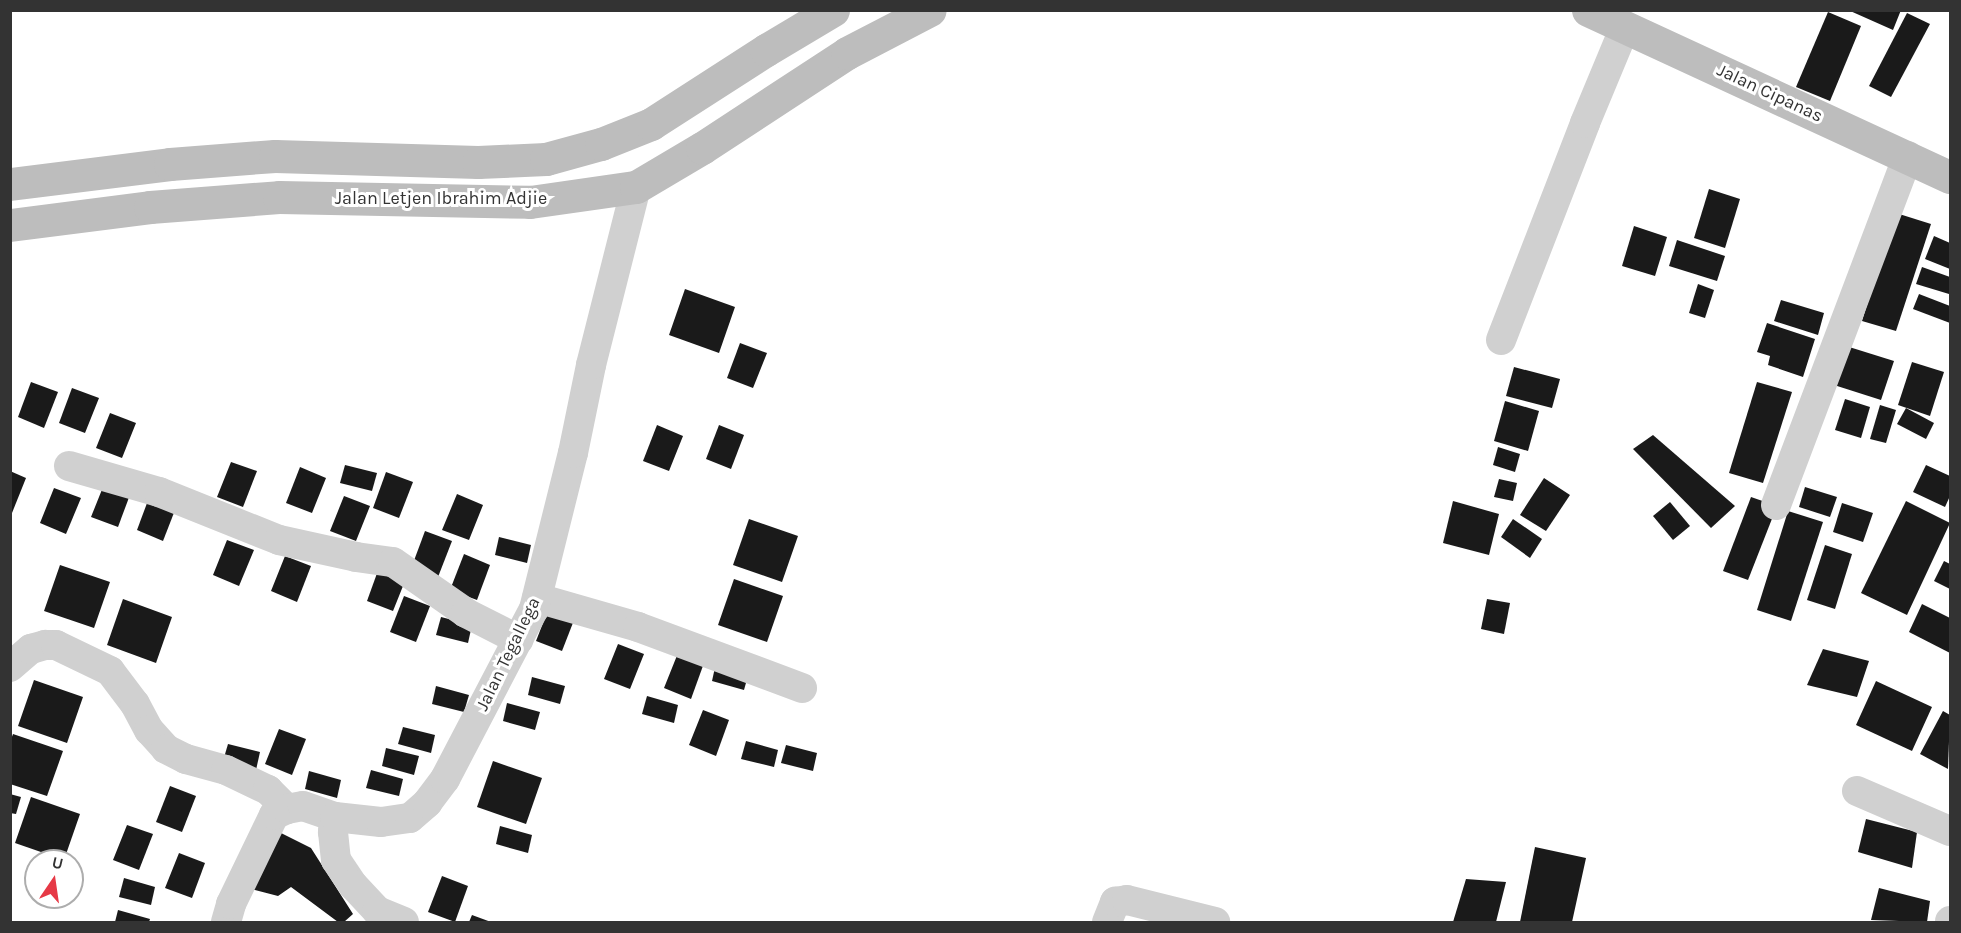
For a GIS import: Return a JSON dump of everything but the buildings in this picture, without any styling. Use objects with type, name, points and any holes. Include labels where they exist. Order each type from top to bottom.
[{"type":"street","name":"Jalan Letjen Ibrahim Adjie","points":[[10,184],[170,164],[275,156],[478,162],[557,156],[601,144],[651,124],[765,50],[833,10]]},
{"type":"street","name":"Jalan Letjen Ibrahim Adjie","points":[[10,225],[150,207],[279,197],[530,202],[636,188],[847,53],[930,10]]},
{"type":"street","points":[[1501,340],[1585,123],[1612,18]]},
{"type":"street","name":"Jalan Cipanas","points":[[1612,18],[1950,177]]},
{"type":"street","points":[[275,156],[279,197]]},
{"type":"street","points":[[1776,505],[1908,156]]},
{"type":"street","name":"Jalan Tegallega","points":[[287,809],[303,806],[335,817],[381,822],[410,818],[427,803],[445,779],[519,640],[537,598],[573,453],[591,365],[636,188]]},
{"type":"street","points":[[69,466],[159,492],[279,540],[356,557],[393,562],[466,613],[519,640]]},
{"type":"street","points":[[537,598],[638,627],[802,688]]},
{"type":"street","points":[[10,667],[31,649],[56,645],[110,671],[135,704],[149,730],[166,749],[186,759],[226,770],[267,790],[287,809],[274,815],[231,904],[226,922]]},
{"type":"street","points":[[1857,791],[1950,831]]},
{"type":"street","points":[[335,817],[333,832],[336,860],[376,910],[404,922]]},
{"type":"street","points":[[1107,922],[1115,902],[1127,900],[1215,922]]}]
